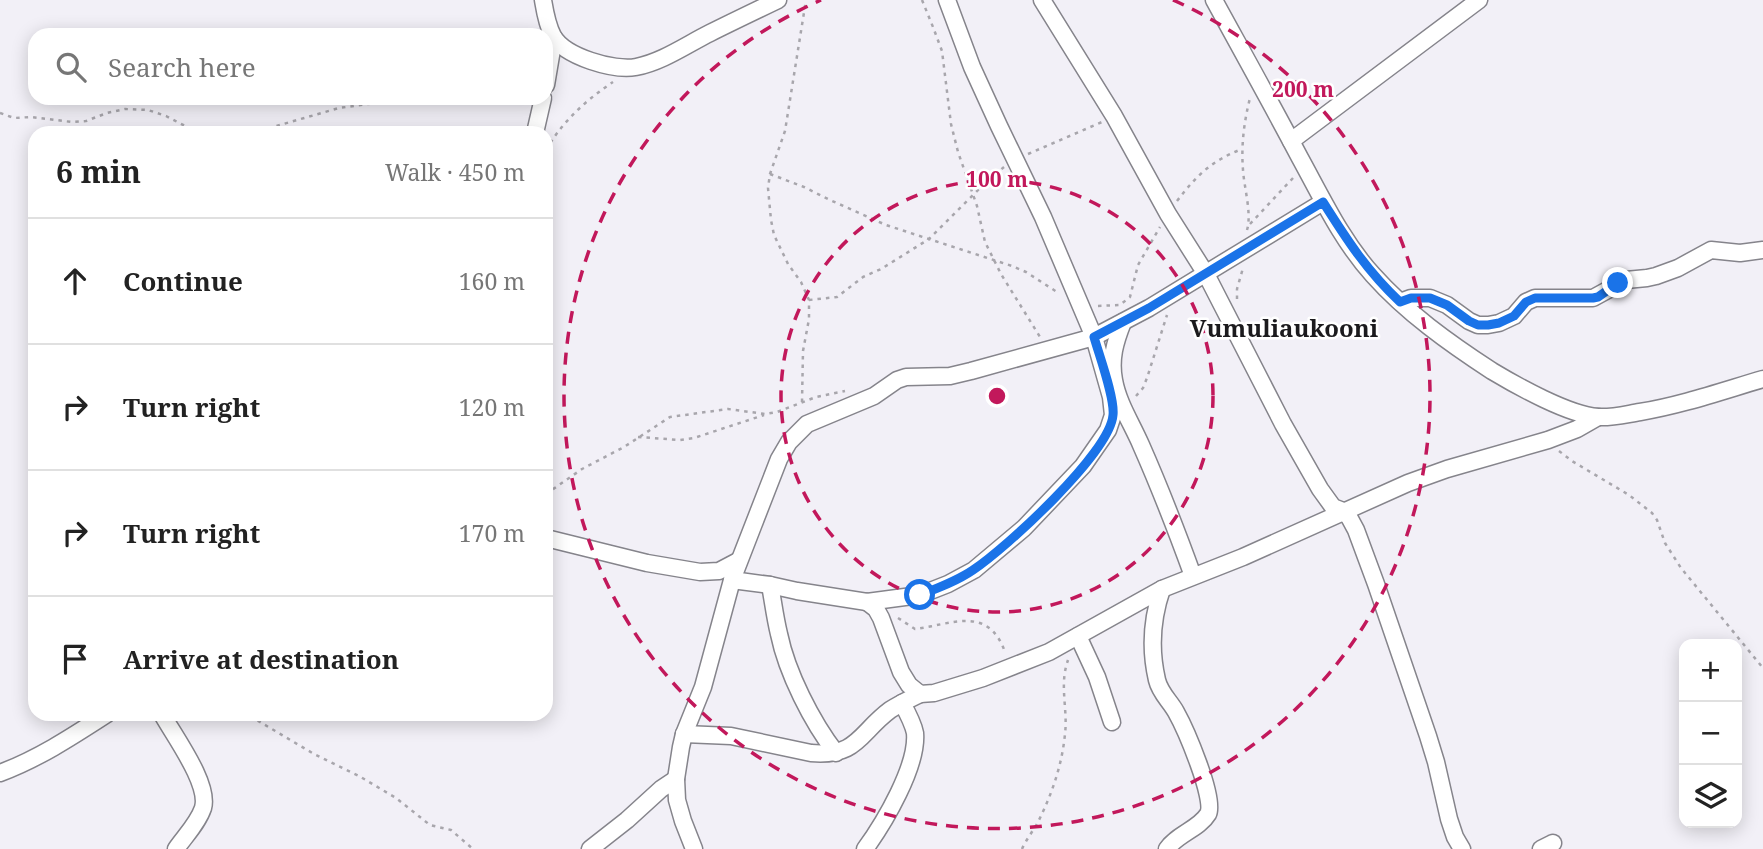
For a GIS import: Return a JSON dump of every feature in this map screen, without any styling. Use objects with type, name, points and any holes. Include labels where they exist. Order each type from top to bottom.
[{"type":"street","points":[[543,0],[550,28]]},
{"type":"street","points":[[554,38],[567,50],[583,58],[613,67],[633,68],[664,57],[778,0]]},
{"type":"street","points":[[732,580],[871,606],[920,595],[948,584],[974,569],[1024,528],[1083,466],[1108,430],[1113,415],[1111,397],[1094,337],[1043,217],[972,67],[947,0]]},
{"type":"street","points":[[1042,0],[1114,116],[1168,215],[1206,274],[1312,476],[1329,503],[1343,511],[1356,530],[1424,723],[1455,836],[1462,849]]},
{"type":"street","points":[[1214,0],[1323,202],[1357,255],[1400,302],[1454,346],[1509,382],[1552,402],[1598,417],[1658,409],[1763,379]]},
{"type":"street","points":[[1291,141],[1479,0]]},
{"type":"street","points":[[553,44],[554,38]]},
{"type":"street","points":[[537,126],[541,105]]},
{"type":"street","points":[[694,849],[677,800],[676,779],[684,734],[703,687],[738,561],[779,459],[797,431],[807,424],[874,396],[906,377],[950,376],[1094,337],[1173,294],[1323,202]]},
{"type":"street","points":[[1400,302],[1411,298],[1430,298],[1447,305],[1469,321],[1488,325],[1514,316],[1526,302],[1535,298],[1593,298],[1626,280],[1656,276],[1696,260],[1712,250],[1740,253],[1763,250]]},
{"type":"street","points":[[1123,322],[1113,353],[1114,382],[1153,472],[1193,576]]},
{"type":"street","points":[[684,734],[730,736],[811,753],[836,753],[859,741],[889,711],[920,694],[934,693],[1049,652],[1162,589],[1243,557],[1408,483],[1548,440],[1577,429],[1598,417]]},
{"type":"street","points":[[553,540],[647,563],[700,572],[719,571],[738,561]]},
{"type":"street","points":[[770,585],[779,635],[788,663],[816,723],[836,753]]},
{"type":"street","points":[[1162,589],[1153,625],[1157,681],[1183,726],[1206,785],[1210,807],[1203,819],[1173,841],[1167,849]]},
{"type":"street","points":[[871,606],[886,629],[901,672],[909,685],[920,694]]},
{"type":"street","points":[[1078,638],[1097,677],[1112,722]]},
{"type":"street","points":[[865,849],[902,787],[912,758],[915,732],[902,703]]},
{"type":"street","points":[[0,773],[50,749],[96,721]]},
{"type":"street","points":[[166,721],[200,782],[204,797],[195,823],[176,849]]},
{"type":"street","points":[[590,849],[676,779]]},
{"type":"path","points":[[802,402],[803,351],[809,319],[809,300],[774,235],[768,188],[785,131],[806,0]]},
{"type":"path","points":[[922,0],[942,51],[951,124],[985,242],[993,260],[1047,349]]},
{"type":"path","points":[[553,140],[575,113],[633,68]]},
{"type":"path","points":[[1255,77],[1246,115],[1242,149],[1249,225],[1304,164]]},
{"type":"path","points":[[276,126],[339,108],[361,105]]},
{"type":"path","points":[[0,113],[14,118],[31,117],[72,122],[86,121],[125,109],[148,110],[185,126]]},
{"type":"path","points":[[809,300],[837,297],[863,276],[890,264],[929,239],[984,184],[1015,159],[1114,116]]},
{"type":"path","points":[[770,174],[886,225],[1026,272],[1082,308],[1120,305],[1130,297],[1138,265],[1168,215],[1194,179],[1215,161],[1242,149]]},
{"type":"path","points":[[1238,308],[1237,289],[1245,250]]},
{"type":"path","points":[[1124,408],[1143,387],[1147,378],[1173,294]]},
{"type":"path","points":[[638,437],[680,440],[694,438],[827,394],[849,390]]},
{"type":"path","points":[[553,489],[670,417],[728,409],[765,414]]},
{"type":"path","points":[[1548,440],[1562,454],[1629,495],[1652,513],[1665,543],[1681,568],[1763,668]]},
{"type":"path","points":[[871,606],[890,611],[915,629],[952,621],[969,621],[990,627],[1003,647],[1010,668]]},
{"type":"path","points":[[1022,849],[1045,808],[1059,770],[1066,734],[1064,672],[1078,638]]},
{"type":"path","points":[[258,721],[314,754],[359,776],[430,825],[451,830],[473,849]]},
{"type":"district","name":"Vumuliaukooni","points":[[1284,327]]},
{"type":"route","points":[[920,595],[948,584],[974,569],[1002,547],[1066,485],[1097,448],[1113,415],[1111,397],[1094,337],[1149,308],[1323,202],[1357,255],[1400,302],[1420,297],[1438,300],[1478,325],[1499,323],[1514,316],[1526,302],[1535,298],[1593,298],[1618,283]]}]
